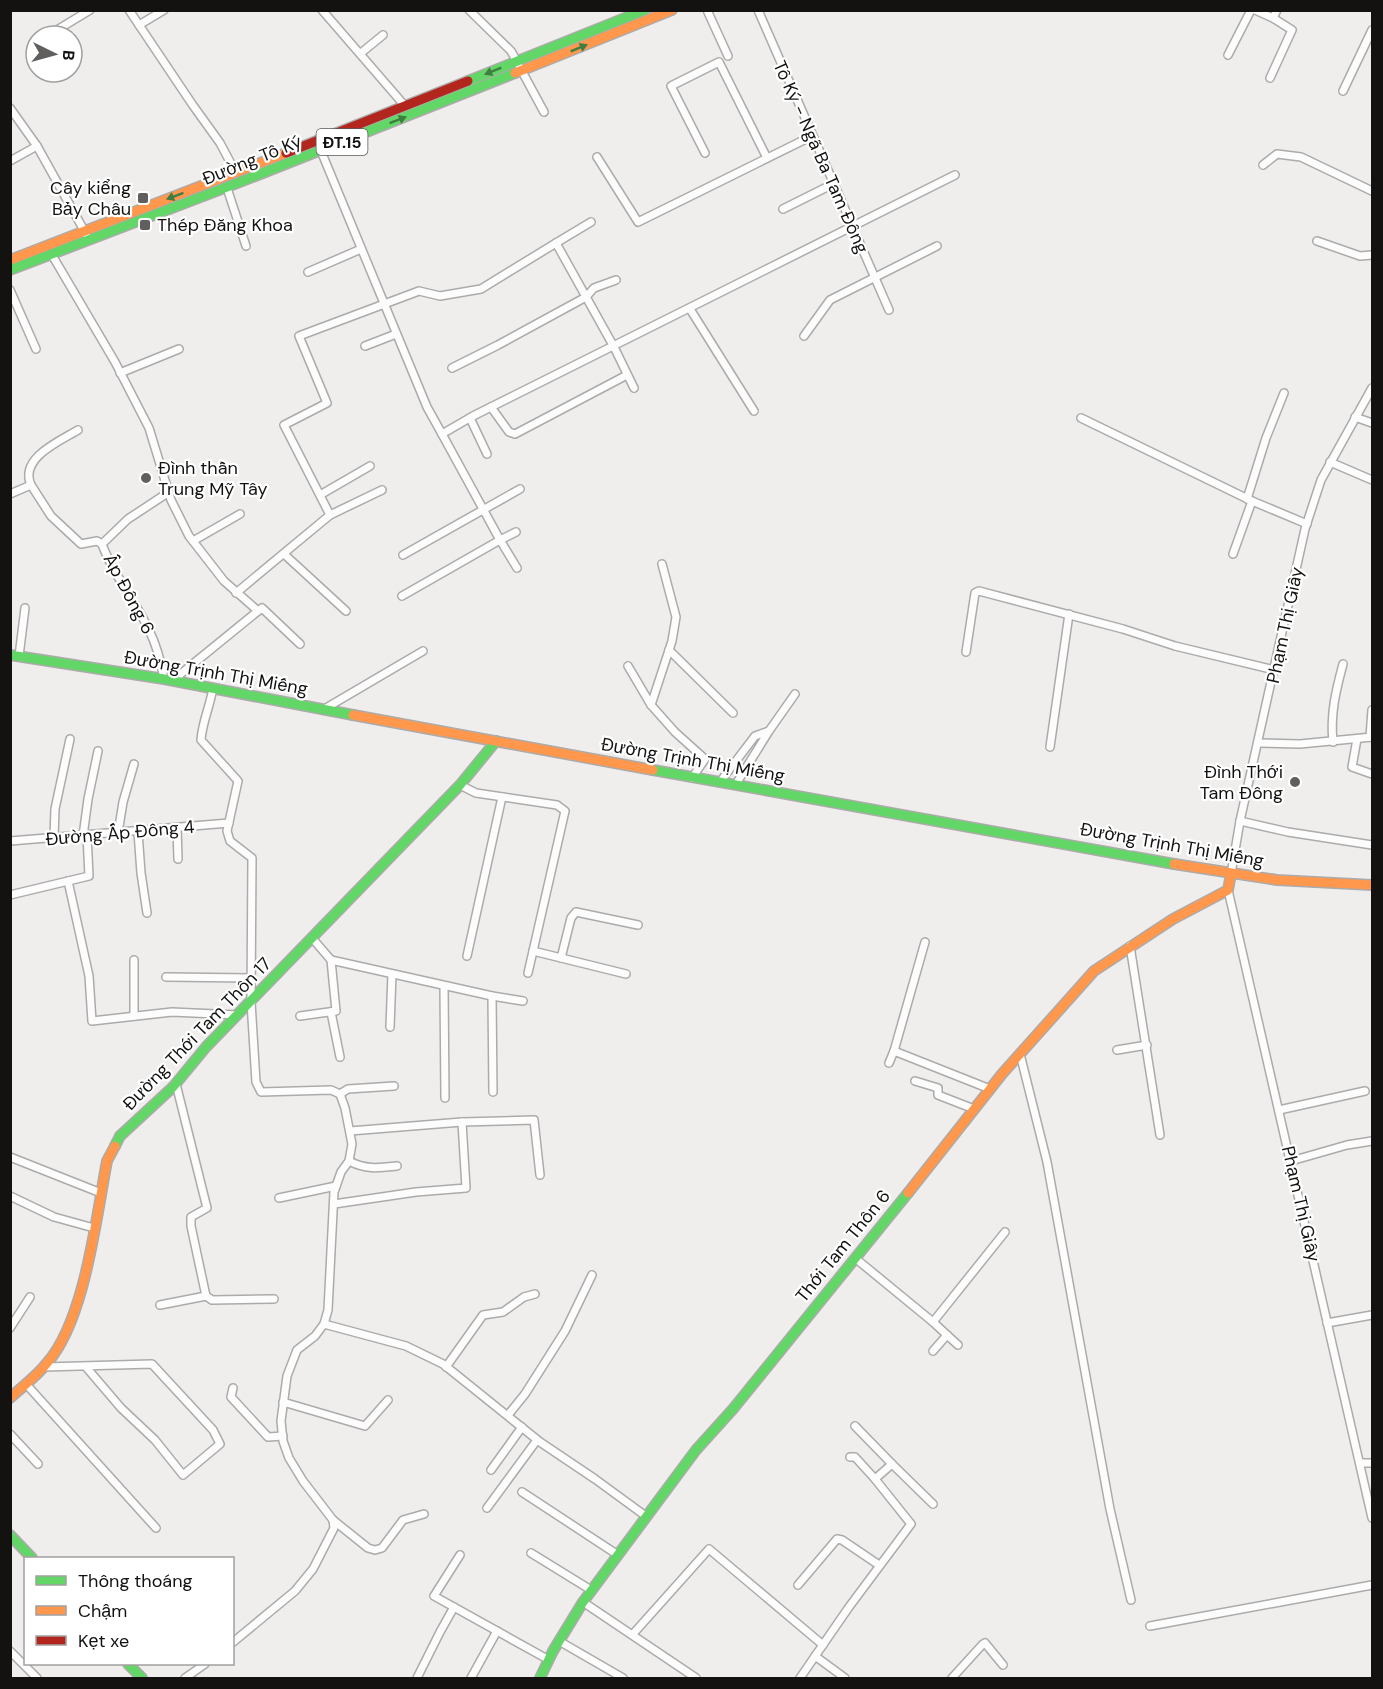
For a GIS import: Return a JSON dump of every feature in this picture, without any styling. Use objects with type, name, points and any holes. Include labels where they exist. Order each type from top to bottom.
[{"type":"main road","name":"Đường Tô Ký","points":[[10,270],[50,250],[236,173],[645,10]]},
{"type":"main road","name":"Đường Tô Ký","points":[[86,236],[227,188],[672,10]]},
{"type":"main road","name":"Đường Tô Ký","points":[[10,260],[50,250]]},
{"type":"main road","name":"Đường Trịnh Thị Miếng","points":[[15,656],[326,708],[692,777],[1231,874],[1277,880],[1372,885]]},
{"type":"main road","name":"Đường Thới Tam Thôn 17","points":[[10,1398],[44,1367],[69,1329],[83,1282],[107,1161],[120,1136],[176,1084],[206,1047],[460,785],[496,741]]},
{"type":"main road","points":[[1228,890],[1231,874]]},
{"type":"main road","name":"Thới Tam Thôn 6","points":[[541,1678],[559,1641],[591,1590],[696,1450],[733,1408],[1020,1054],[1094,971],[1173,919],[1228,890]]},
{"type":"main road","points":[[10,1535],[31,1557]]},
{"type":"main road","points":[[129,1665],[142,1678]]},
{"type":"street","points":[[67,24],[90,10]]},
{"type":"street","points":[[129,10],[220,142],[236,173]]},
{"type":"street","points":[[139,25],[164,10]]},
{"type":"street","points":[[322,10],[405,106]]},
{"type":"street","points":[[469,10],[511,51],[544,112]]},
{"type":"street","points":[[707,10],[728,56]]},
{"type":"street","name":"Tô Ký - Ngã Ba Tam Đông","points":[[758,10],[887,307]]},
{"type":"street","points":[[1228,55],[1253,10],[1275,14],[1292,30],[1270,78]]},
{"type":"street","points":[[1343,91],[1372,30]]},
{"type":"street","points":[[361,54],[383,35]]},
{"type":"street","points":[[705,153],[671,86],[719,62],[767,158]]},
{"type":"street","points":[[10,108],[37,146],[86,236]]},
{"type":"street","points":[[597,157],[638,222],[812,135]]},
{"type":"street","points":[[10,161],[37,146]]},
{"type":"street","points":[[321,151],[428,407],[517,568]]},
{"type":"street","points":[[1263,165],[1277,154],[1301,157],[1372,191]]},
{"type":"street","points":[[442,434],[491,407],[955,175]]},
{"type":"street","points":[[783,209],[833,184]]},
{"type":"street","points":[[227,188],[246,246]]},
{"type":"street","points":[[330,515],[284,425],[327,403],[299,336],[419,291],[440,296],[481,289],[591,222]]},
{"type":"street","points":[[1317,242],[1360,256],[1372,255]]},
{"type":"street","points":[[556,243],[614,346],[634,388]]},
{"type":"street","points":[[804,336],[830,300],[937,246]]},
{"type":"street","points":[[308,272],[361,249]]},
{"type":"street","points":[[50,250],[149,428],[169,492],[193,541],[236,593],[258,611]]},
{"type":"street","points":[[452,368],[586,297],[594,288],[616,280]]},
{"type":"street","points":[[10,290],[36,349]]},
{"type":"street","points":[[690,309],[754,411]]},
{"type":"street","points":[[365,346],[396,334]]},
{"type":"street","points":[[120,373],[179,349]]},
{"type":"street","points":[[491,407],[509,432],[515,434],[627,375]]},
{"type":"street","name":"Phạm Thị Giây","points":[[1231,874],[1240,821],[1307,524],[1321,480],[1372,388]]},
{"type":"street","points":[[1233,554],[1266,438],[1284,393]]},
{"type":"street","points":[[1355,417],[1372,423]]},
{"type":"street","points":[[470,418],[487,454]]},
{"type":"street","points":[[1081,418],[1249,500],[1307,524]]},
{"type":"street","points":[[78,430],[42,452],[29,470],[27,477],[51,516],[81,544],[97,541],[102,543],[128,519],[169,492]]},
{"type":"street","points":[[1330,462],[1372,480]]},
{"type":"street","points":[[320,495],[370,466]]},
{"type":"street","points":[[10,494],[31,485]]},
{"type":"street","points":[[403,555],[520,489]]},
{"type":"street","points":[[236,593],[330,515],[382,490]]},
{"type":"street","points":[[193,541],[240,514]]},
{"type":"street","points":[[402,596],[516,531]]},
{"type":"street","name":"Ấp Đông 6","points":[[102,543],[110,564],[149,630],[168,680]]},
{"type":"street","points":[[284,554],[346,611]]},
{"type":"street","points":[[651,705],[669,650],[676,617],[662,564]]},
{"type":"street","points":[[966,652],[977,591],[1080,617],[1175,646],[1275,670]]},
{"type":"street","points":[[15,656],[25,608]]},
{"type":"street","points":[[168,680],[262,608],[300,644]]},
{"type":"street","points":[[1050,747],[1069,615]]},
{"type":"street","points":[[669,650],[733,713]]},
{"type":"street","points":[[326,708],[382,673],[423,651]]},
{"type":"street","points":[[1333,742],[1331,727],[1333,700],[1344,664]]},
{"type":"street","points":[[628,666],[651,705],[675,732],[705,759],[692,777]]},
{"type":"street","points":[[213,688],[201,740],[238,781],[228,831],[231,841],[252,858],[250,1002],[256,1082],[261,1092],[332,1090],[340,1094],[352,1144],[349,1161],[341,1172],[336,1186],[328,1310],[324,1324],[315,1336],[297,1350],[287,1376],[281,1421],[283,1436],[289,1458],[303,1481],[333,1520],[368,1548],[375,1550],[382,1548],[403,1521],[424,1514]]},
{"type":"street","points":[[736,784],[769,730],[795,694]]},
{"type":"street","points":[[1258,743],[1299,744],[1371,737],[1372,710]]},
{"type":"street","points":[[720,782],[755,736],[769,730]]},
{"type":"street","points":[[54,838],[55,809],[70,739]]},
{"type":"street","points":[[1357,739],[1352,767],[1372,774]]},
{"type":"street","points":[[10,895],[89,876],[85,836],[88,799],[98,751]]},
{"type":"street","points":[[118,833],[123,802],[134,764]]},
{"type":"street","points":[[460,785],[476,793],[557,805],[565,811],[528,973]]},
{"type":"street","points":[[468,956],[502,797]]},
{"type":"street","points":[[1240,821],[1288,832],[1372,845]]},
{"type":"street","name":"Đường Ấp Đông 4","points":[[10,841],[229,824]]},
{"type":"street","points":[[177,828],[178,859]]},
{"type":"street","points":[[138,832],[147,913]]},
{"type":"street","points":[[68,881],[89,976],[92,1021],[172,1012],[238,1015]]},
{"type":"street","name":"Phạm Thị Giây","points":[[1228,890],[1372,1518]]},
{"type":"street","points":[[561,958],[571,918],[576,912],[638,925]]},
{"type":"street","points":[[300,1016],[336,1011],[331,960],[312,938]]},
{"type":"street","points":[[889,1063],[925,942]]},
{"type":"street","points":[[1130,946],[1160,1135]]},
{"type":"street","points":[[532,951],[626,974]]},
{"type":"street","points":[[134,960],[135,1016]]},
{"type":"street","points":[[331,960],[444,986],[523,1000]]},
{"type":"street","points":[[390,1027],[392,974]]},
{"type":"street","points":[[166,977],[251,978]]},
{"type":"street","points":[[444,986],[445,1098]]},
{"type":"street","points":[[492,996],[494,1092]]},
{"type":"street","points":[[331,1012],[340,1057]]},
{"type":"street","points":[[1117,1050],[1147,1045]]},
{"type":"street","points":[[894,1051],[990,1089]]},
{"type":"street","points":[[1020,1054],[1047,1162],[1110,1509],[1131,1600]]},
{"type":"street","points":[[915,1080],[938,1088],[938,1095],[942,1097],[974,1109]]},
{"type":"street","points":[[176,1084],[207,1208],[191,1217],[206,1296],[212,1300],[274,1299]]},
{"type":"street","points":[[340,1094],[348,1089],[394,1086]]},
{"type":"street","points":[[1279,1110],[1365,1090]]},
{"type":"street","points":[[350,1131],[462,1122],[534,1120],[540,1175]]},
{"type":"street","points":[[334,1204],[416,1192],[466,1188],[462,1122]]},
{"type":"street","points":[[1291,1161],[1347,1145],[1372,1141]]},
{"type":"street","points":[[10,1157],[101,1193]]},
{"type":"street","points":[[349,1161],[360,1167],[372,1169],[397,1166]]},
{"type":"street","points":[[279,1198],[336,1186]]},
{"type":"street","points":[[10,1196],[54,1217],[94,1228]]},
{"type":"street","points":[[933,1322],[1005,1232]]},
{"type":"street","points":[[855,1258],[958,1345]]},
{"type":"street","points":[[508,1415],[525,1394],[565,1331],[592,1275]]},
{"type":"street","points":[[446,1367],[483,1315],[503,1312],[524,1297],[536,1294]]},
{"type":"street","points":[[160,1305],[206,1296]]},
{"type":"street","points":[[10,1328],[30,1297]]},
{"type":"street","points":[[1327,1323],[1372,1315]]},
{"type":"street","points":[[324,1324],[406,1346],[446,1367],[537,1440],[647,1517]]},
{"type":"street","points":[[933,1351],[947,1335]]},
{"type":"street","points":[[44,1367],[152,1364],[213,1430],[220,1444],[183,1475],[155,1440],[121,1408],[86,1367]]},
{"type":"street","points":[[26,1384],[156,1528]]},
{"type":"street","points":[[233,1388],[231,1397],[253,1423],[268,1437],[283,1436]]},
{"type":"street","points":[[284,1402],[365,1426],[388,1400]]},
{"type":"street","points":[[855,1426],[933,1504]]},
{"type":"street","points":[[491,1470],[522,1427]]},
{"type":"street","points":[[10,1434],[38,1464]]},
{"type":"street","points":[[487,1508],[537,1440]]},
{"type":"street","points":[[800,1678],[879,1565],[911,1524],[876,1479],[855,1457],[850,1457]]},
{"type":"street","points":[[1360,1463],[1372,1463]]},
{"type":"street","points":[[876,1479],[892,1464]]},
{"type":"street","points":[[522,1492],[618,1555]]},
{"type":"street","points":[[234,1641],[295,1591],[313,1569],[334,1528],[333,1520]]},
{"type":"street","points":[[798,1585],[837,1539],[879,1565]]},
{"type":"street","points":[[633,1634],[709,1549],[823,1645]]},
{"type":"street","points":[[531,1553],[591,1590]]},
{"type":"street","points":[[460,1555],[434,1596],[549,1660]]},
{"type":"street","points":[[1150,1626],[1372,1585]]},
{"type":"street","points":[[583,1602],[696,1678]]},
{"type":"street","points":[[417,1678],[454,1607]]},
{"type":"street","points":[[471,1678],[497,1631]]},
{"type":"street","points":[[559,1641],[623,1678]]},
{"type":"street","points":[[952,1678],[985,1643],[1003,1665]]},
{"type":"street","points":[[10,1651],[37,1678]]},
{"type":"street","points":[[815,1656],[845,1678]]},
{"type":"street","points":[[184,1678],[204,1665]]},
{"type":"traffic: fast","points":[[468,81],[645,10]]},
{"type":"traffic: fast","points":[[10,270],[515,73]]},
{"type":"traffic: fast","points":[[10,655],[164,679],[353,715]]},
{"type":"traffic: fast","points":[[115,1146],[120,1136],[173,1087],[206,1047],[460,785],[496,741]]},
{"type":"traffic: fast","points":[[653,770],[1174,864]]},
{"type":"traffic: fast","points":[[540,1678],[553,1651],[583,1602],[696,1450],[733,1409],[908,1193]]},
{"type":"traffic: fast","points":[[10,1535],[31,1557]]},
{"type":"traffic: fast","points":[[129,1665],[142,1678]]},
{"type":"traffic: slow","points":[[515,73],[672,10]]},
{"type":"traffic: slow","points":[[10,260],[286,153]]},
{"type":"traffic: slow","points":[[353,715],[653,770]]},
{"type":"traffic: slow","points":[[1174,864],[1277,880],[1372,885]]},
{"type":"traffic: slow","points":[[908,1193],[1002,1074],[1094,971],[1173,919],[1228,890],[1231,874]]},
{"type":"traffic: slow","points":[[10,1398],[47,1363],[60,1344],[71,1321],[87,1267],[107,1161],[115,1146]]},
{"type":"traffic: jam","points":[[286,153],[468,81]]},
{"type":"place","name":"Cây kiểng Bảy Châu","points":[[143,198]]},
{"type":"place","name":"Thép Đăng Khoa","points":[[145,225]]},
{"type":"place","name":"Đình thần Trung Mỹ Tây","points":[[146,478]]},
{"type":"place","name":"Đình Thới Tam Đông","points":[[1295,782]]}]
